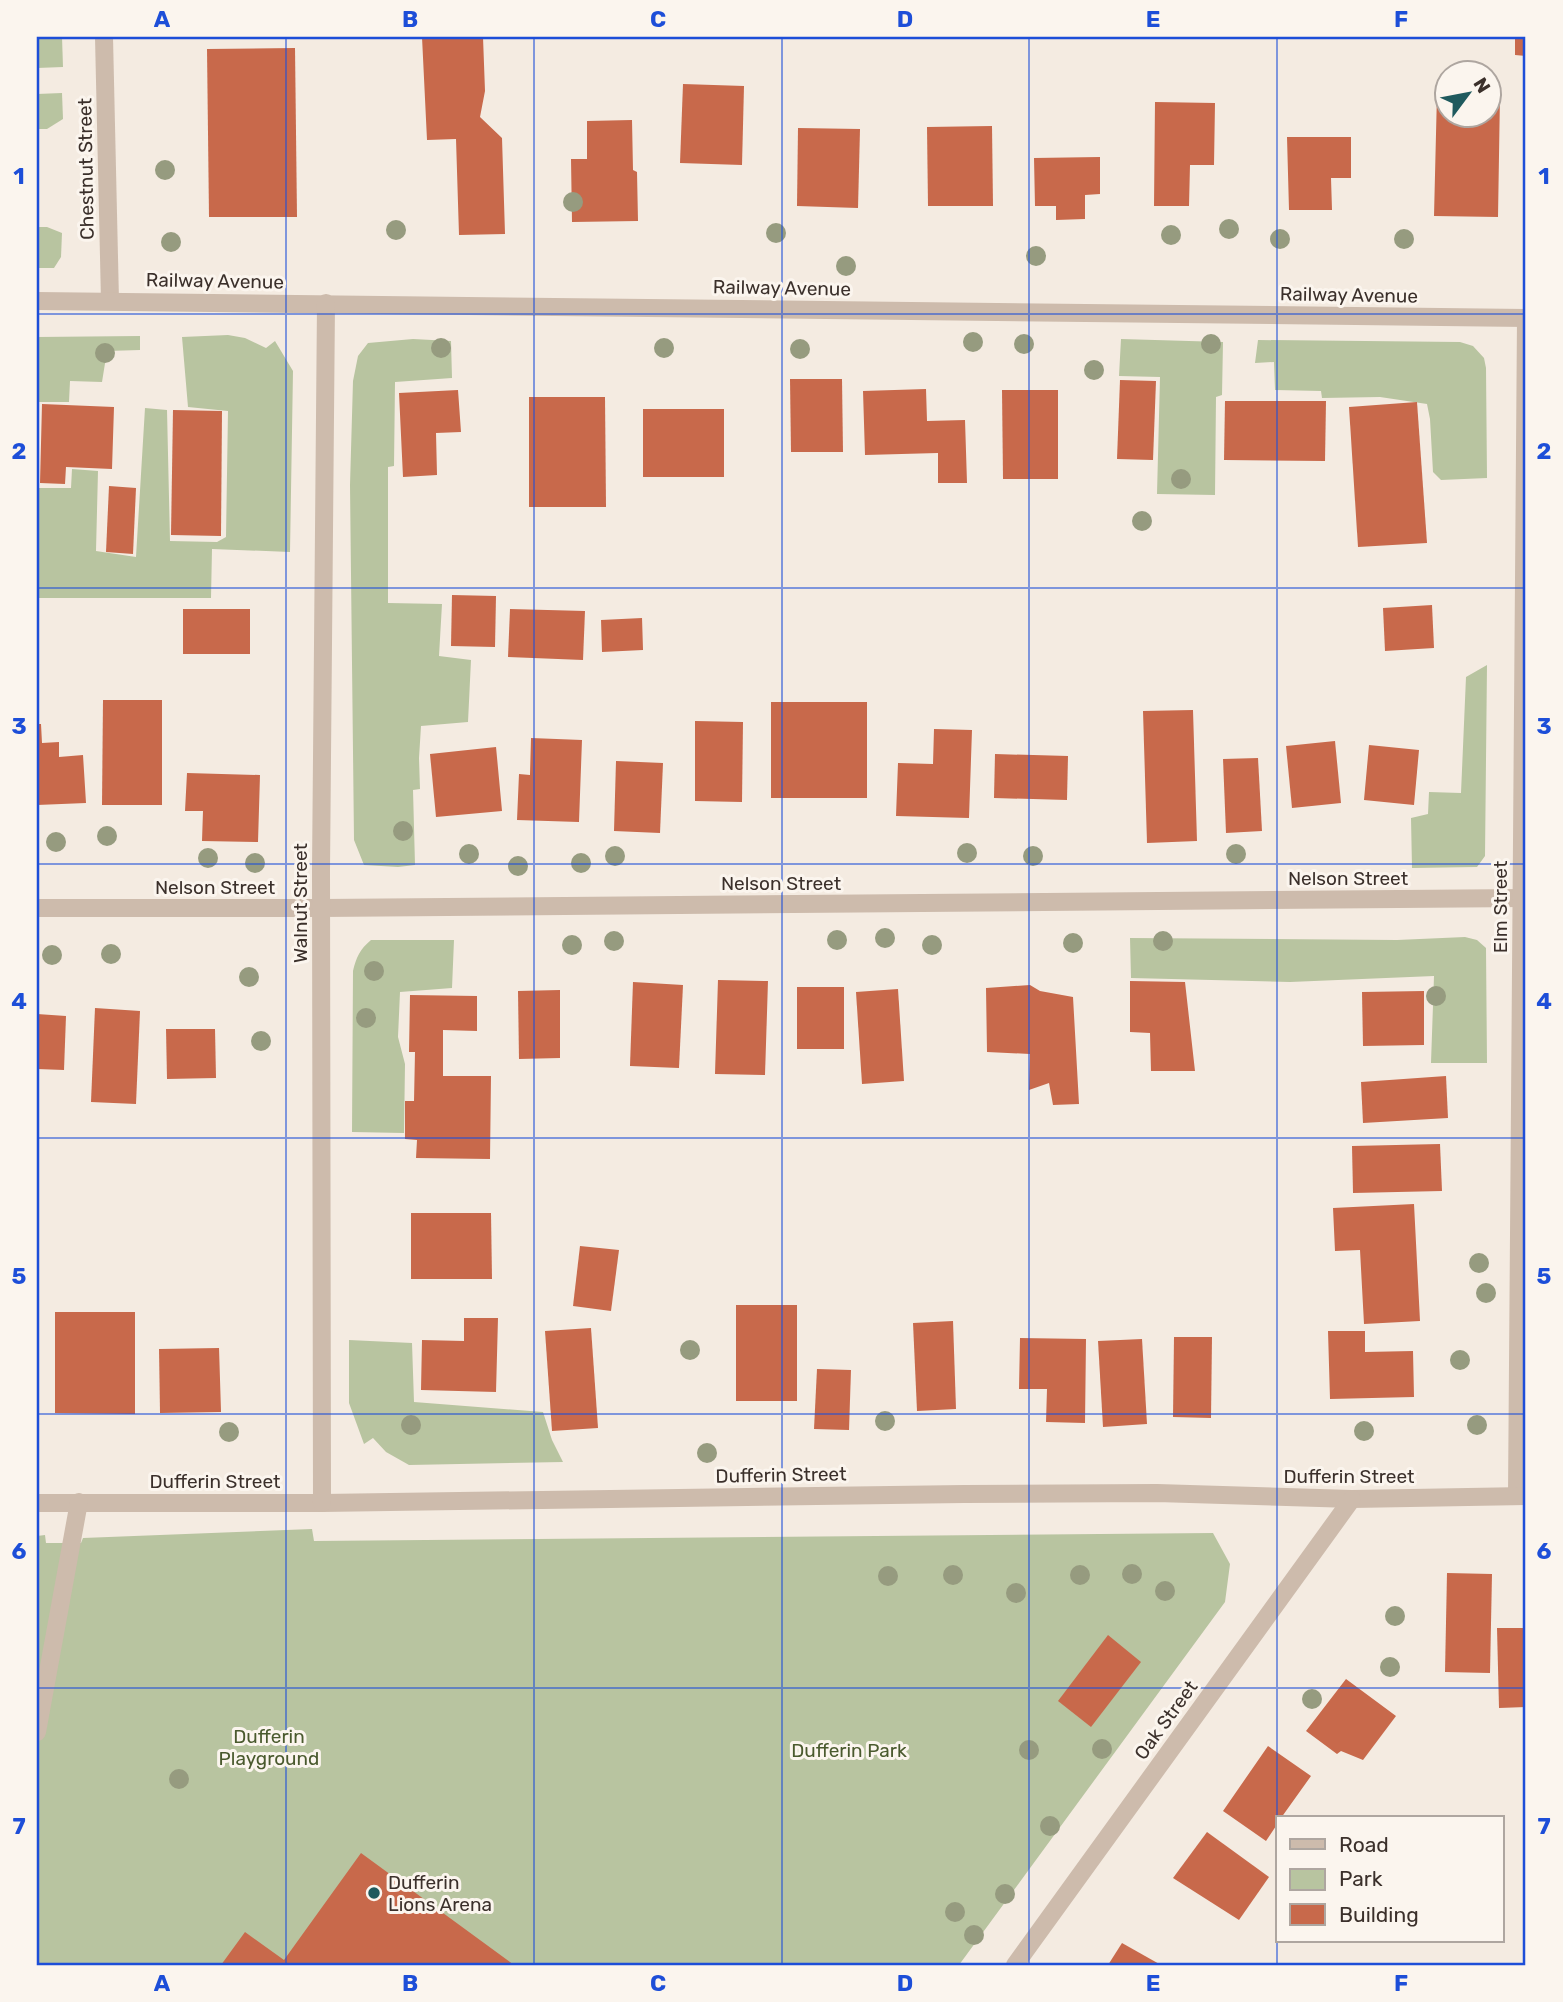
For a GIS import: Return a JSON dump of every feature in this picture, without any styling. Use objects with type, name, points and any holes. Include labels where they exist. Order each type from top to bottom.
[{"type":"street","name":"Chestnut Street","points":[[104,37],[110,301]]},
{"type":"street","name":"Railway Avenue","points":[[37,301],[1526,318]]},
{"type":"street","name":"Walnut Street","points":[[322,1503],[321,908],[326,303]]},
{"type":"street","name":"Elm Street","points":[[1522,1496],[1526,318]]},
{"type":"street","name":"Nelson Street","points":[[37,908],[1524,898]]},
{"type":"street","name":"Dufferin Street","points":[[37,1503],[322,1503],[1157,1493],[1352,1499],[1522,1496]]},
{"type":"street","name":"Oak Street","points":[[1015,1965],[1352,1499]]},
{"type":"street","points":[[37,1732],[79,1502]]},
{"type":"green space","points":[[37,37],[62,37],[63,67],[37,68]]},
{"type":"green space","points":[[62,93],[63,119],[47,129],[37,129],[37,94]]},
{"type":"green space","points":[[37,227],[47,227],[62,233],[61,257],[54,268],[37,268]]},
{"type":"green space","points":[[228,335],[245,338],[266,348],[275,341],[293,371],[290,552],[212,549],[211,598],[37,598],[37,475],[39,488],[71,488],[72,469],[98,471],[96,551],[136,557],[145,408],[167,410],[170,541],[217,542],[226,537],[228,411],[188,407],[182,337]]},
{"type":"green space","points":[[140,336],[140,350],[107,351],[102,382],[70,381],[69,402],[37,402],[37,337]]},
{"type":"green space","points":[[413,339],[451,341],[452,378],[395,382],[394,466],[388,467],[388,603],[442,604],[439,656],[471,660],[468,722],[421,726],[420,789],[413,790],[415,865],[364,865],[354,840],[350,485],[353,381],[358,356],[368,343]]},
{"type":"green space","points":[[1121,339],[1223,342],[1222,395],[1216,397],[1215,495],[1157,494],[1160,377],[1119,376]]},
{"type":"green space","points":[[1258,340],[1460,342],[1473,346],[1484,358],[1486,368],[1487,478],[1441,480],[1433,472],[1427,404],[1380,397],[1322,398],[1321,391],[1275,390],[1274,362],[1255,363]]},
{"type":"green space","points":[[1487,665],[1485,856],[1477,867],[1412,868],[1411,818],[1428,814],[1429,792],[1461,793],[1466,677]]},
{"type":"green space","points":[[1465,937],[1477,940],[1486,948],[1487,1063],[1431,1063],[1434,976],[1290,982],[1131,978],[1130,938],[1397,940]]},
{"type":"green space","points":[[371,940],[454,940],[452,988],[400,992],[398,1037],[405,1064],[404,1133],[352,1132],[353,971],[359,954]]},
{"type":"green space","points":[[349,1340],[412,1343],[414,1402],[543,1412],[563,1462],[409,1465],[386,1452],[373,1438],[364,1444],[349,1403]]},
{"type":"green space","name":"Dufferin Park","points":[[312,1529],[314,1541],[1213,1533],[1230,1564],[1225,1602],[959,1965],[37,1965],[37,1536],[45,1535],[46,1543],[81,1543],[83,1538]]},
{"type":"building","points":[[422,37],[483,37],[485,91],[480,117],[502,138],[505,234],[459,235],[456,139],[427,140]]},
{"type":"building","points":[[1515,37],[1526,37],[1526,56],[1515,55]]},
{"type":"building","points":[[295,48],[297,217],[209,217],[207,49]]},
{"type":"building","points":[[683,84],[744,86],[742,165],[680,163]]},
{"type":"building","points":[[1155,102],[1215,103],[1214,165],[1190,165],[1189,206],[1154,206]]},
{"type":"building","points":[[632,120],[638,221],[572,222],[571,159],[587,159],[587,121]]},
{"type":"building","points":[[992,126],[993,206],[928,206],[927,127]]},
{"type":"building","points":[[798,128],[860,129],[858,208],[797,206]]},
{"type":"building","points":[[1436,130],[1499,130],[1498,217],[1434,216]]},
{"type":"building","points":[[1287,137],[1351,137],[1351,178],[1331,178],[1332,210],[1289,210]]},
{"type":"building","points":[[1100,157],[1100,194],[1085,195],[1085,219],[1056,220],[1056,206],[1035,206],[1034,158]]},
{"type":"building","points":[[790,379],[842,379],[843,452],[791,452]]},
{"type":"building","points":[[1120,380],[1156,381],[1153,460],[1117,459]]},
{"type":"building","points":[[926,389],[927,421],[965,420],[967,483],[938,483],[938,453],[865,455],[863,391]]},
{"type":"building","points":[[458,390],[461,432],[436,433],[437,475],[403,477],[399,393]]},
{"type":"building","points":[[1002,390],[1058,390],[1058,479],[1003,479]]},
{"type":"building","points":[[529,397],[605,397],[606,507],[529,507]]},
{"type":"building","points":[[1225,401],[1326,401],[1325,461],[1224,460]]},
{"type":"building","points":[[1417,402],[1427,543],[1358,547],[1349,407]]},
{"type":"building","points":[[42,404],[114,407],[112,469],[66,467],[65,484],[40,483]]},
{"type":"building","points":[[643,409],[724,409],[724,477],[643,477]]},
{"type":"building","points":[[173,410],[222,411],[221,536],[171,535]]},
{"type":"building","points":[[109,486],[136,488],[133,554],[106,552]]},
{"type":"building","points":[[452,595],[496,596],[495,647],[451,646]]},
{"type":"building","points":[[1432,605],[1434,648],[1385,651],[1383,608]]},
{"type":"building","points":[[183,609],[250,609],[250,654],[183,654]]},
{"type":"building","points":[[510,609],[585,611],[583,660],[508,657]]},
{"type":"building","points":[[642,618],[643,650],[602,652],[601,620]]},
{"type":"building","points":[[103,700],[162,700],[162,805],[102,805]]},
{"type":"building","points":[[771,702],[867,702],[867,798],[771,798]]},
{"type":"building","points":[[1193,710],[1197,841],[1147,843],[1143,711]]},
{"type":"building","points":[[695,721],[743,722],[742,802],[695,801]]},
{"type":"building","points":[[37,724],[41,724],[42,743],[59,742],[59,757],[83,755],[86,803],[37,805]]},
{"type":"building","points":[[934,729],[972,730],[969,818],[896,816],[898,763],[933,764]]},
{"type":"building","points":[[531,738],[582,740],[579,822],[517,820],[519,774],[530,775]]},
{"type":"building","points":[[1335,741],[1341,803],[1292,808],[1286,746]]},
{"type":"building","points":[[1369,745],[1419,750],[1414,805],[1364,800]]},
{"type":"building","points":[[496,747],[502,811],[436,817],[430,754]]},
{"type":"building","points":[[995,754],[1068,756],[1067,800],[994,798]]},
{"type":"building","points":[[1258,758],[1262,831],[1226,833],[1223,759]]},
{"type":"building","points":[[616,761],[663,763],[660,833],[614,831]]},
{"type":"building","points":[[187,773],[260,775],[258,842],[202,841],[203,811],[185,811]]},
{"type":"building","points":[[718,980],[768,981],[765,1075],[715,1074]]},
{"type":"building","points":[[1130,981],[1185,982],[1195,1071],[1151,1071],[1150,1033],[1130,1032]]},
{"type":"building","points":[[633,982],[683,985],[679,1068],[630,1066]]},
{"type":"building","points":[[1030,985],[1040,991],[1073,997],[1079,1104],[1053,1105],[1049,1083],[1029,1090],[1030,1054],[987,1052],[986,988]]},
{"type":"building","points":[[797,987],[844,987],[844,1049],[797,1049]]},
{"type":"building","points":[[898,989],[904,1081],[862,1084],[856,992]]},
{"type":"building","points":[[560,990],[560,1058],[519,1059],[518,991]]},
{"type":"building","points":[[1424,991],[1424,1045],[1363,1046],[1362,992]]},
{"type":"building","points":[[410,995],[477,996],[477,1031],[443,1030],[443,1076],[491,1076],[490,1159],[416,1158],[417,1140],[405,1139],[405,1101],[414,1101],[415,1052],[409,1052]]},
{"type":"building","points":[[95,1008],[140,1011],[136,1104],[91,1102]]},
{"type":"building","points":[[37,1014],[66,1016],[64,1070],[37,1069]]},
{"type":"building","points":[[166,1029],[215,1029],[216,1078],[167,1079]]},
{"type":"building","points":[[1446,1076],[1448,1118],[1363,1123],[1361,1082]]},
{"type":"building","points":[[1440,1144],[1442,1191],[1353,1193],[1352,1146]]},
{"type":"building","points":[[1414,1204],[1420,1321],[1364,1324],[1360,1250],[1335,1251],[1333,1208]]},
{"type":"building","points":[[411,1213],[491,1213],[492,1279],[411,1279]]},
{"type":"building","points":[[580,1246],[619,1250],[611,1311],[573,1306]]},
{"type":"building","points":[[736,1305],[797,1305],[797,1401],[736,1401]]},
{"type":"building","points":[[55,1312],[135,1312],[135,1414],[55,1413]]},
{"type":"building","points":[[464,1318],[498,1318],[496,1392],[421,1390],[422,1340],[464,1341]]},
{"type":"building","points":[[953,1321],[956,1409],[917,1411],[913,1323]]},
{"type":"building","points":[[591,1328],[598,1428],[552,1431],[545,1331]]},
{"type":"building","points":[[1328,1331],[1365,1331],[1365,1352],[1413,1351],[1414,1397],[1330,1399]]},
{"type":"building","points":[[1174,1337],[1212,1337],[1211,1418],[1173,1417]]},
{"type":"building","points":[[1020,1338],[1086,1339],[1085,1423],[1046,1422],[1047,1389],[1019,1389]]},
{"type":"building","points":[[1142,1339],[1147,1424],[1103,1427],[1098,1341]]},
{"type":"building","points":[[219,1348],[221,1412],[160,1413],[159,1349]]},
{"type":"building","points":[[817,1369],[851,1370],[849,1430],[814,1429]]},
{"type":"building","points":[[1447,1573],[1492,1574],[1490,1673],[1445,1672]]},
{"type":"building","points":[[1497,1628],[1526,1628],[1526,1707],[1499,1708]]},
{"type":"building","points":[[1108,1635],[1141,1662],[1091,1727],[1058,1701]]},
{"type":"building","points":[[1346,1679],[1396,1716],[1363,1760],[1341,1751],[1337,1754],[1306,1731]]},
{"type":"building","points":[[1268,1746],[1311,1776],[1282,1816],[1276,1816],[1276,1826],[1266,1841],[1223,1811]]},
{"type":"building","points":[[1207,1832],[1269,1877],[1239,1920],[1173,1878]]},
{"type":"building","name":"Dufferin Lions Arena","points":[[361,1853],[514,1965],[221,1965],[245,1932],[284,1960]]},
{"type":"building","points":[[1122,1943],[1161,1965],[1108,1965]]},
{"type":"place","name":"Dufferin Lions Arena","points":[[374,1893]]},
{"type":"park label","name":"Dufferin Playground","points":[[269,1747]]}]
